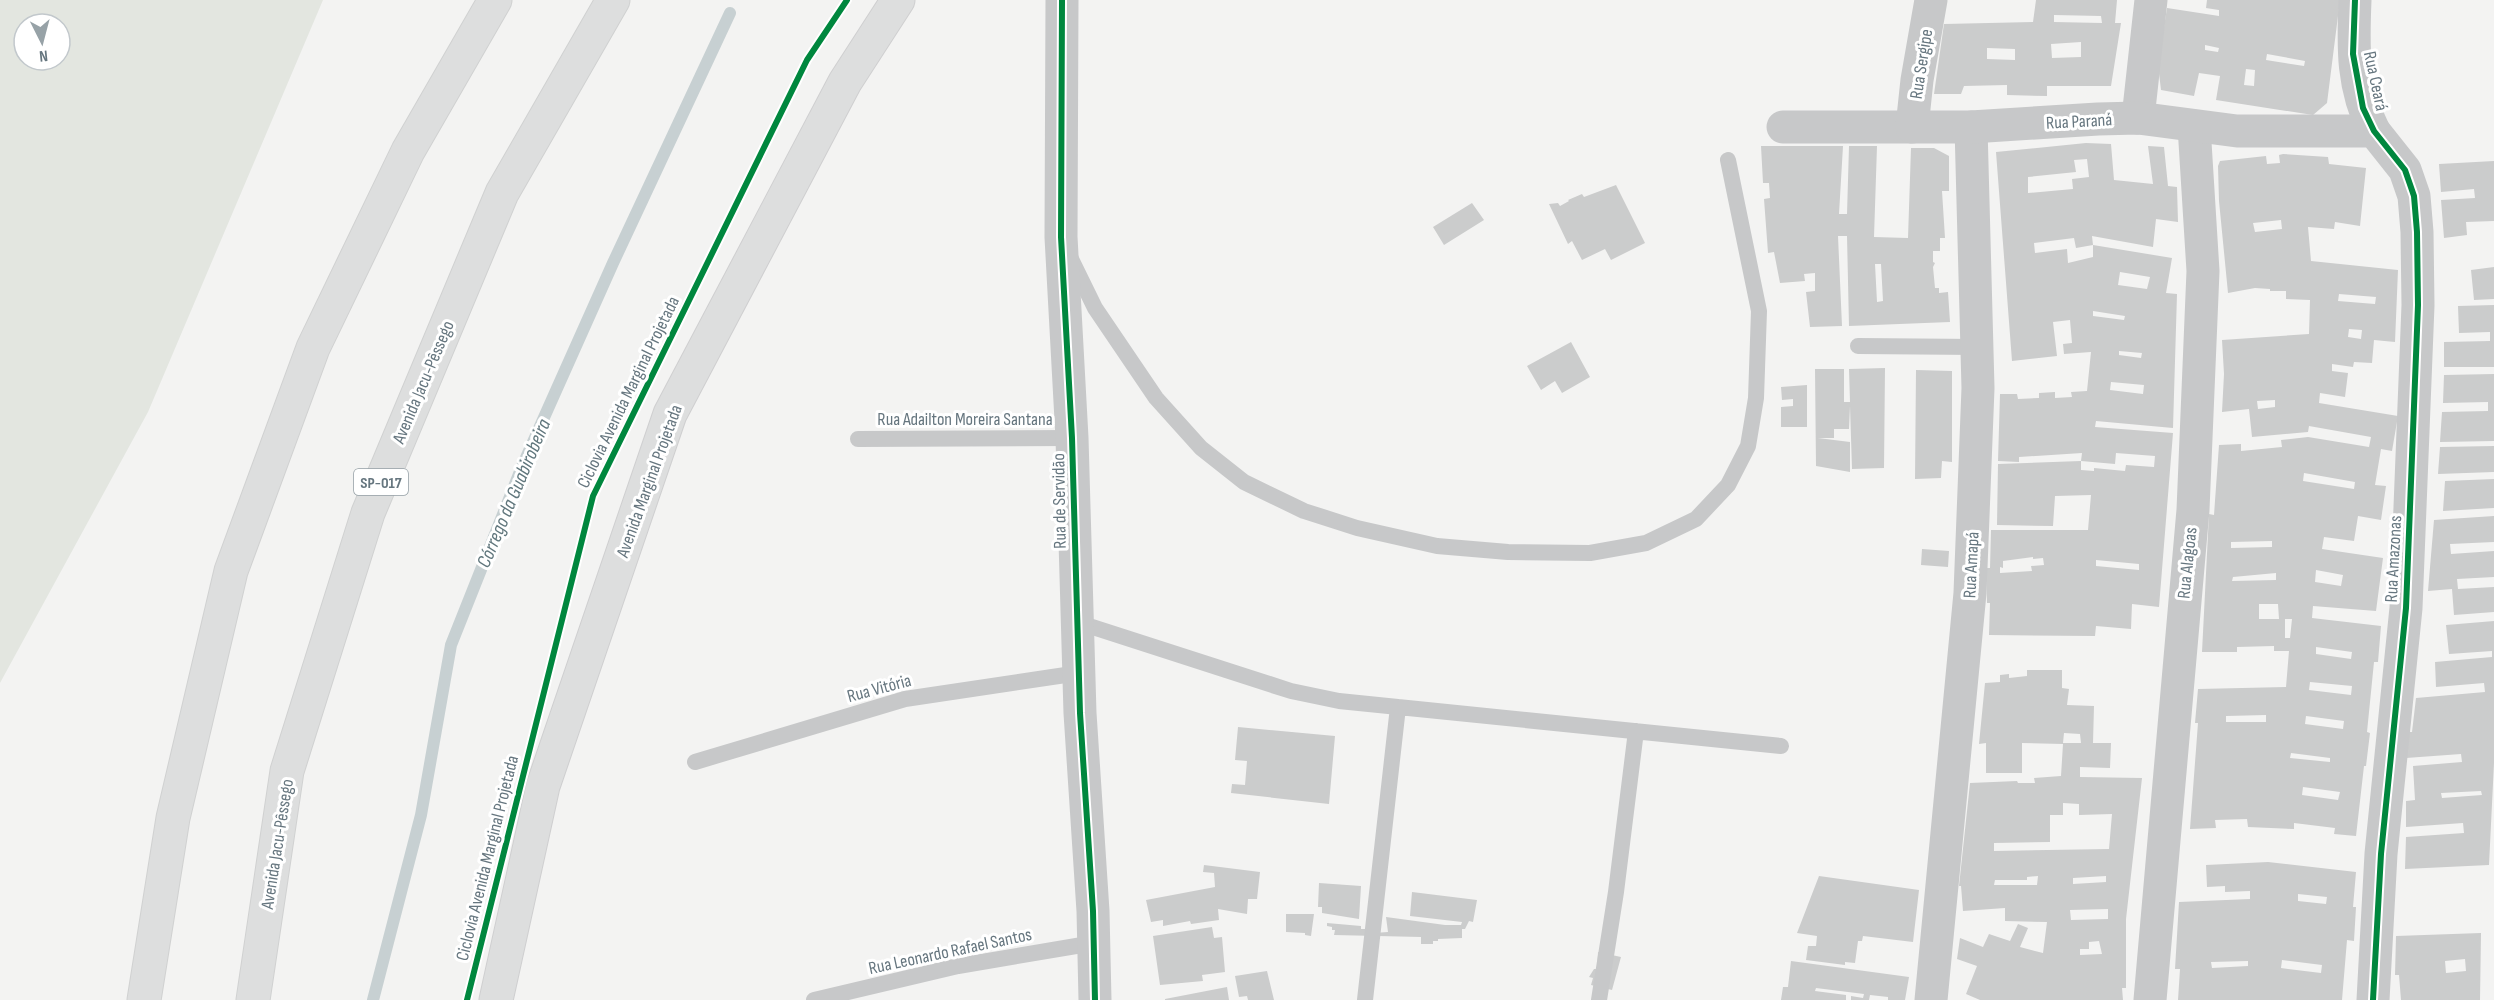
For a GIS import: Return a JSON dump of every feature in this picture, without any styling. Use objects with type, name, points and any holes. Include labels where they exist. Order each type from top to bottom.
[{"type":"main road","points":[[144,1000],[173,818],[231,571],[313,348],[408,152],[495,0]]},
{"type":"main road","name":"Avenida Jacu-Pêssego","points":[[253,1000],[287,771],[368,513],[502,193],[613,0]]},
{"type":"main road","name":"Avenida Marginal Projetada","points":[[495,1000],[543,786],[670,414],[845,82],[898,0]]},
{"type":"street","name":"Rua de Servidão","points":[[1062,0],[1061,237],[1072,438],[1079,673],[1095,999]]},
{"type":"street","name":"Rua Sergipe","points":[[1912,127],[1917,80],[1931,0]]},
{"type":"street","points":[[2138,118],[2151,0]]},
{"type":"street","name":"Rua Ceará","points":[[2355,0],[2353,54],[2362,108],[2374,131]]},
{"type":"street","name":"Rua Paraná","points":[[1783,127],[1971,128],[2138,118],[2194,126],[2282,132],[2374,131]]},
{"type":"street","name":"Rua Alagoas","points":[[2150,1000],[2193,510],[2203,271],[2194,126]]},
{"type":"street","name":"Rua Amapá","points":[[1931,1000],[1970,593],[1978,347],[1971,128]]},
{"type":"street","name":"Rua Amazonas","points":[[2373,1000],[2381,854],[2406,608],[2418,305],[2414,196],[2405,170],[2374,131]]},
{"type":"lane","points":[[1061,237],[1095,308],[1156,398],[1201,448],[1244,482],[1304,511],[1357,528],[1437,546],[1508,552],[1590,553],[1646,543],[1696,519],[1728,485],[1748,446],[1756,398],[1760,311],[1728,160]]},
{"type":"lane","points":[[1858,346],[1978,347]]},
{"type":"lane","name":"Rua Adailton Moreira Santana","points":[[858,439],[1072,438]]},
{"type":"lane","points":[[1077,622],[1291,691],[1339,702],[1781,746]]},
{"type":"lane","name":"Rua Vitória","points":[[695,762],[905,699],[1079,673]]},
{"type":"lane","points":[[1365,1000],[1398,707]]},
{"type":"lane","points":[[1599,1000],[1616,892],[1636,731]]},
{"type":"lane","name":"Rua Leonardo Rafael Santos","points":[[814,1000],[958,966],[1094,943]]},
{"type":"shaded area","points":[[0,0],[323,0],[148,412],[0,683]]},
{"type":"building","points":[[2036,0],[2117,0],[2115,23],[2121,23],[2111,86],[2047,86],[2047,96],[2007,95],[2007,85],[1964,86],[1961,94],[1934,94],[1944,24],[2033,22]],"holes":[[[2054,15],[2101,16],[2102,23],[2054,22]],[[2081,42],[2081,57],[2052,58],[2051,44]],[[1987,48],[2015,49],[2015,60],[1987,59]]]},
{"type":"building","points":[[2207,0],[2340,0],[2327,103],[2313,115],[2216,100],[2220,76],[2199,73],[2194,96],[2161,90],[2158,65],[2167,8],[2219,16],[2219,10],[2206,8]],"holes":[[[2205,45],[2219,48],[2218,52],[2205,50]],[[2267,54],[2305,61],[2304,66],[2266,60]],[[2246,69],[2255,70],[2254,86],[2244,85]]]},
{"type":"building","points":[[2086,143],[2111,144],[2114,180],[2153,184],[2148,146],[2164,147],[2168,186],[2177,187],[2178,222],[2156,219],[2153,247],[2092,236],[2093,245],[2172,258],[2166,293],[2177,294],[2173,428],[2096,421],[2095,427],[2173,433],[2159,607],[2132,604],[2131,629],[2096,626],[2095,636],[1989,635],[1990,603],[1987,603],[1986,568],[1990,568],[1991,530],[2088,530],[2091,495],[2055,496],[2053,526],[1997,525],[1998,464],[2081,461],[2082,453],[2019,457],[2019,462],[1998,461],[2000,394],[2017,394],[2018,399],[2039,398],[2039,393],[2055,392],[2055,398],[2072,397],[2071,392],[2087,391],[2091,352],[2064,354],[2063,344],[2072,343],[2070,320],[2053,322],[2057,356],[2012,361],[1996,152]],"holes":[[[2087,159],[2089,177],[2072,179],[2073,189],[2028,193],[2028,177],[2076,172],[2074,160]],[[2074,238],[2076,248],[2093,245],[2093,257],[2068,263],[2067,249],[2035,253],[2034,243]],[[2120,272],[2150,277],[2147,289],[2118,285]],[[2093,311],[2125,316],[2124,320],[2093,316]],[[2119,351],[2142,353],[2141,358],[2119,355]],[[2111,382],[2144,385],[2143,394],[2110,390]],[[2116,453],[2155,456],[2154,467],[2126,465],[2125,471],[2094,468],[2094,471],[2081,470],[2081,461],[2115,464]],[[2043,558],[2044,565],[2031,566],[2032,571],[2000,573],[2000,567],[2003,568],[2003,561]],[[2096,560],[2139,564],[2139,570],[2096,566]]]},
{"type":"building","points":[[1761,146],[1843,146],[1839,214],[1847,214],[1849,146],[1877,146],[1874,237],[1908,238],[1911,148],[1934,148],[1949,156],[1949,191],[1942,191],[1945,238],[1940,238],[1940,251],[1933,251],[1933,262],[1935,263],[1933,267],[1935,288],[1939,288],[1939,293],[1948,292],[1950,322],[1849,326],[1847,236],[1838,236],[1842,326],[1810,327],[1806,292],[1815,291],[1815,273],[1804,274],[1805,281],[1780,283],[1774,252],[1768,253],[1764,199],[1770,198],[1769,183],[1763,183]],"holes":[[[1875,264],[1881,264],[1883,301],[1877,302]]]},
{"type":"building","points":[[2279,155],[2328,157],[2329,164],[2366,168],[2360,226],[2335,222],[2334,229],[2308,227],[2311,261],[2398,270],[2395,342],[2374,340],[2372,363],[2354,362],[2353,367],[2332,364],[2332,371],[2348,373],[2345,397],[2320,393],[2319,403],[2398,416],[2392,451],[2381,449],[2375,485],[2386,486],[2381,520],[2358,516],[2354,541],[2324,537],[2322,549],[2383,558],[2376,611],[2313,606],[2312,618],[2381,626],[2378,662],[2374,662],[2367,732],[2370,733],[2356,836],[2334,834],[2335,828],[2294,823],[2294,829],[2248,827],[2247,819],[2215,820],[2216,828],[2190,829],[2198,723],[2195,723],[2198,689],[2286,687],[2289,651],[2274,651],[2274,646],[2237,647],[2237,652],[2202,652],[2209,514],[2214,515],[2219,445],[2241,444],[2241,451],[2282,447],[2281,440],[2308,437],[2369,447],[2371,437],[2309,426],[2308,432],[2252,437],[2249,409],[2222,412],[2224,374],[2222,340],[2309,334],[2310,300],[2286,299],[2286,291],[2270,291],[2270,289],[2255,288],[2228,293],[2218,166],[2220,161],[2266,156],[2267,164],[2280,163]],"holes":[[[2281,220],[2282,229],[2255,232],[2253,223]],[[2339,294],[2376,297],[2375,304],[2338,301]],[[2349,329],[2362,330],[2361,339],[2348,337]],[[2275,400],[2275,407],[2258,409],[2257,401]],[[2304,473],[2355,482],[2354,489],[2303,481]],[[2272,541],[2272,547],[2231,548],[2231,542]],[[2316,570],[2343,575],[2341,586],[2315,582]],[[2276,573],[2276,580],[2232,581],[2233,577]],[[2259,604],[2278,604],[2279,619],[2259,619]],[[2285,619],[2292,619],[2290,638],[2285,638]],[[2316,647],[2352,652],[2351,659],[2316,654]],[[2310,682],[2352,686],[2351,695],[2309,690]],[[2266,715],[2266,722],[2226,722],[2226,716]],[[2306,716],[2344,721],[2343,729],[2305,724]],[[2291,753],[2330,758],[2330,762],[2290,758]],[[2303,787],[2340,792],[2338,800],[2302,795]]]},
{"type":"building","points":[[2494,161],[2494,221],[2466,222],[2467,235],[2444,238],[2441,200],[2475,198],[2474,189],[2441,192],[2439,164]]},
{"type":"building","points":[[1616,185],[1645,243],[1611,260],[1605,249],[1582,260],[1572,241],[1568,244],[1549,204],[1558,203],[1560,206],[1582,194],[1584,197]]},
{"type":"building","points":[[1472,203],[1484,220],[1444,245],[1433,227]]},
{"type":"building","points":[[2494,267],[2494,299],[2474,300],[2471,270]]},
{"type":"building","points":[[2494,305],[2494,367],[2444,367],[2444,342],[2490,341],[2490,332],[2459,333],[2458,306]]},
{"type":"building","points":[[1571,342],[1590,377],[1562,393],[1555,381],[1541,390],[1527,366]]},
{"type":"building","points":[[1885,368],[1884,468],[1852,469],[1850,406],[1849,429],[1834,429],[1834,438],[1818,438],[1850,442],[1850,472],[1816,466],[1815,369],[1844,369],[1844,402],[1850,402],[1849,369]]},
{"type":"building","points":[[1916,370],[1952,371],[1952,462],[1942,461],[1941,478],[1915,479]]},
{"type":"building","points":[[2494,374],[2494,441],[2440,442],[2442,412],[2488,411],[2488,402],[2443,403],[2444,375]]},
{"type":"building","points":[[1807,385],[1807,427],[1781,427],[1781,407],[1793,406],[1793,399],[1782,400],[1781,387]]},
{"type":"building","points":[[2494,446],[2494,472],[2438,474],[2440,447]]},
{"type":"building","points":[[2494,479],[2494,508],[2443,511],[2445,481]]},
{"type":"building","points":[[2494,516],[2494,542],[2450,544],[2451,554],[2494,551],[2494,577],[2457,579],[2458,589],[2494,587],[2494,612],[2454,615],[2452,589],[2428,591],[2434,520]]},
{"type":"building","points":[[1922,549],[1949,551],[1948,567],[1921,565]]},
{"type":"building","points":[[2494,621],[2494,763],[2489,865],[2405,869],[2406,837],[2464,833],[2463,823],[2406,827],[2406,801],[2415,800],[2413,766],[2462,762],[2461,754],[2406,758],[2407,732],[2412,732],[2416,698],[2485,692],[2484,683],[2436,687],[2435,662],[2492,657],[2492,651],[2449,654],[2446,625]],"holes":[[[2481,791],[2482,795],[2442,798],[2441,793]]]},
{"type":"building","points":[[2027,670],[2062,670],[2062,688],[2069,689],[2067,705],[2094,706],[2093,743],[2111,743],[2110,768],[2080,767],[2080,777],[2142,778],[2126,919],[2126,988],[2122,988],[2123,1000],[1980,1000],[1966,994],[1977,966],[1957,959],[1960,938],[1983,947],[1989,934],[2010,941],[2018,924],[2028,928],[2020,947],[2043,953],[2047,922],[2005,921],[2005,908],[1963,911],[1961,886],[1959,886],[1970,783],[2017,781],[2018,783],[2035,783],[2034,778],[2061,776],[2063,744],[2022,743],[2022,773],[1986,773],[1986,743],[1979,744],[1985,683],[2000,682],[2000,675],[2009,674],[2009,678],[2027,676]],"holes":[[[2064,733],[2080,734],[2081,743],[2063,743]],[[2063,803],[2079,804],[2079,815],[2112,814],[2109,849],[1994,851],[1994,843],[2050,842],[2050,815],[2063,815]],[[2038,876],[2037,885],[1994,885],[1995,880],[2027,880],[2027,877]],[[2106,876],[2106,882],[2073,884],[2073,878]],[[2108,909],[2108,919],[2071,920],[2070,910]],[[2099,941],[2102,954],[2080,955],[2080,949],[2089,949],[2089,942]]]},
{"type":"building","points":[[1238,727],[1335,736],[1329,804],[1231,793],[1232,784],[1245,785],[1247,761],[1235,760]]},
{"type":"building","points":[[2268,862],[2356,872],[2353,907],[2356,907],[2354,941],[2347,940],[2342,1000],[2178,1000],[2180,969],[2175,969],[2179,902],[2250,899],[2250,891],[2225,892],[2225,886],[2207,887],[2206,865]],"holes":[[[2298,894],[2327,897],[2326,904],[2298,901]],[[2282,960],[2322,965],[2321,973],[2281,968]],[[2248,961],[2248,966],[2212,968],[2211,962]]]},
{"type":"building","points":[[1204,865],[1260,872],[1257,899],[1248,899],[1247,914],[1218,909],[1219,920],[1191,924],[1190,921],[1163,926],[1163,920],[1151,922],[1146,900],[1215,887],[1214,873],[1203,872]]},
{"type":"building","points":[[1819,876],[1919,890],[1913,942],[1863,936],[1862,941],[1858,941],[1855,963],[1845,962],[1845,965],[1806,960],[1808,946],[1816,946],[1817,936],[1797,933]]},
{"type":"building","points":[[1319,883],[1361,886],[1359,919],[1322,913],[1322,907],[1318,907]]},
{"type":"building","points":[[1412,892],[1477,900],[1473,922],[1469,921],[1465,929],[1462,929],[1462,938],[1438,939],[1438,941],[1433,941],[1433,944],[1421,944],[1421,937],[1334,935],[1335,930],[1327,926],[1327,923],[1361,926],[1361,929],[1374,929],[1374,933],[1388,932],[1386,917],[1461,925],[1462,922],[1410,916]]},
{"type":"building","points":[[1286,914],[1314,914],[1311,936],[1305,933],[1286,932]]},
{"type":"building","points":[[1212,927],[1214,938],[1222,937],[1225,972],[1202,975],[1203,981],[1160,985],[1153,936]]},
{"type":"building","points":[[2481,933],[2480,1000],[2401,1000],[2399,975],[2395,975],[2396,936]],"holes":[[[2465,959],[2466,971],[2446,973],[2445,961]]]},
{"type":"building","points":[[1598,952],[1621,957],[1612,990],[1591,985],[1593,978],[1589,977],[1594,969],[1597,969]]},
{"type":"building","points":[[1791,961],[1909,977],[1905,1000],[1888,1000],[1888,997],[1870,995],[1869,1000],[1851,1000],[1851,996],[1863,998],[1864,994],[1816,988],[1815,991],[1846,995],[1846,1000],[1781,1000],[1783,987],[1788,987]]},
{"type":"building","points":[[1267,971],[1274,1000],[1248,1000],[1247,996],[1239,997],[1235,976]]},
{"type":"building","points":[[1227,987],[1229,1000],[1165,1000],[1165,999]]},
{"type":"waterway","name":"Córrego da Guabirobeira","points":[[373,1000],[421,815],[451,645],[521,469],[613,263],[730,13]]},
{"type":"cycle path","name":"Ciclovia Avenida Marginal Projetada","points":[[467,1000],[593,496],[807,60],[847,0]]},
{"type":"cycle path","points":[[1062,0],[1061,237],[1072,438],[1080,713],[1093,911],[1095,1000]]},
{"type":"cycle path","points":[[2355,0],[2353,54],[2363,108],[2374,131],[2405,170],[2414,196],[2417,232],[2418,305],[2406,608],[2381,854],[2373,1000]]}]
